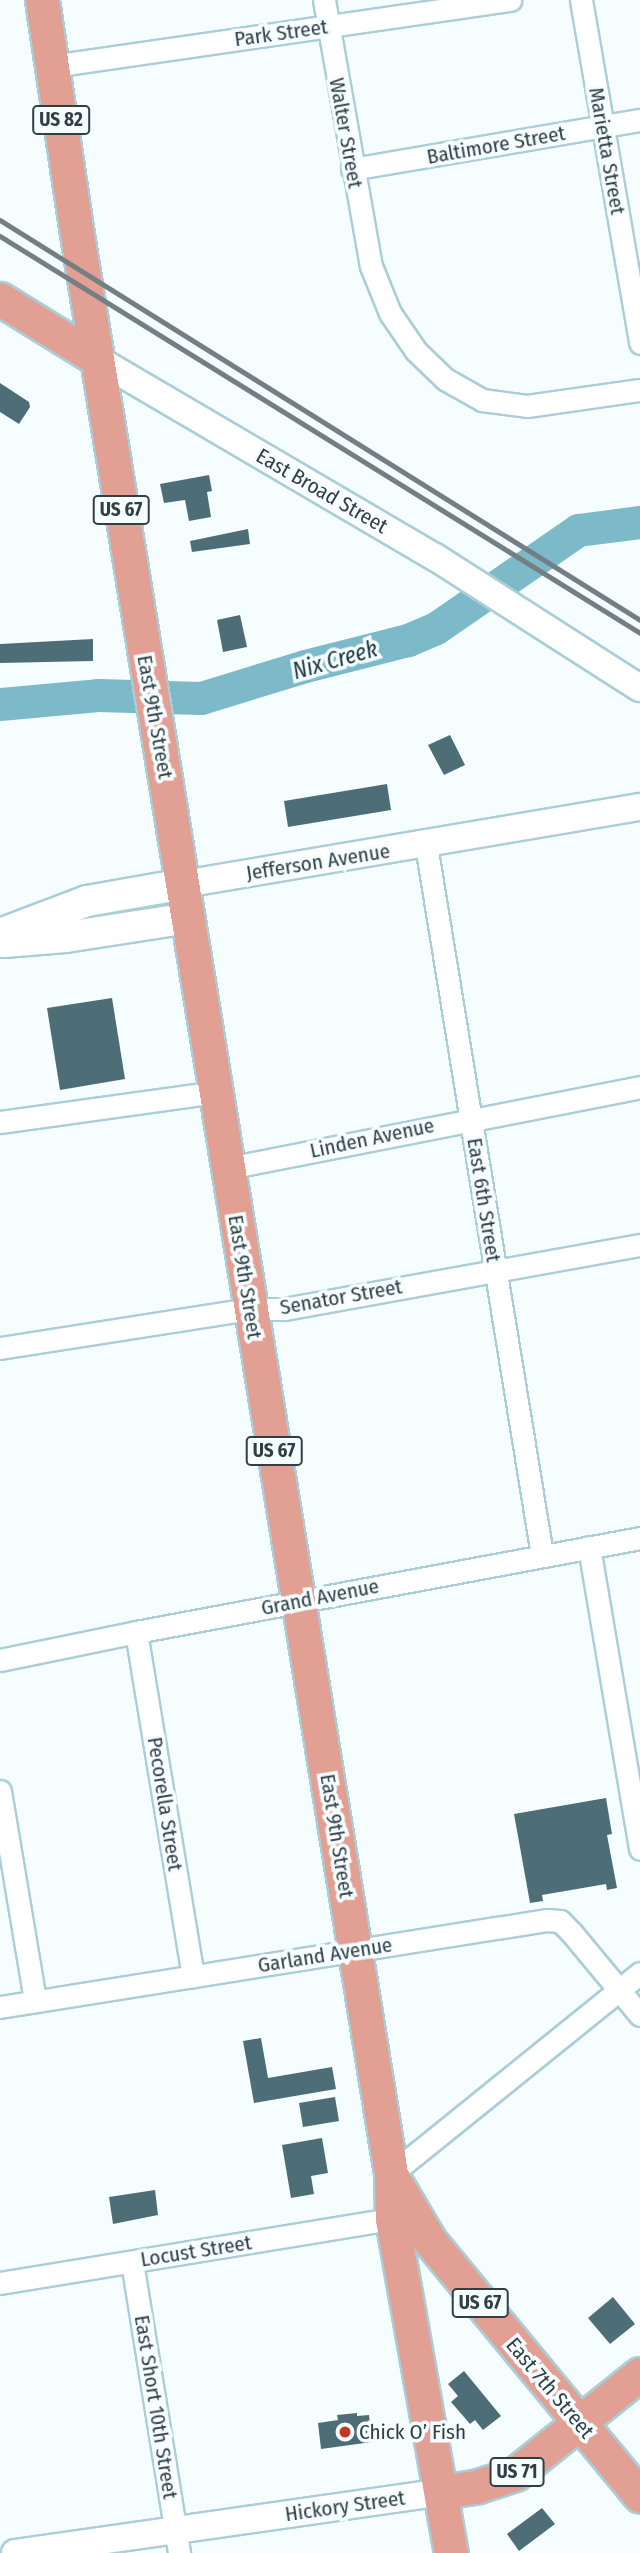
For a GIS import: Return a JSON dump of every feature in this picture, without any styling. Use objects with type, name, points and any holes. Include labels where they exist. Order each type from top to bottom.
[{"type":"main road","name":"East 9th Street","points":[[41,0],[156,728],[184,884],[250,1309],[300,1601],[391,2174],[391,2219],[442,2492],[450,2553]]},
{"type":"main road","name":"East Broad Street","points":[[0,299],[97,359]]},
{"type":"main road","name":"Jefferson Avenue","points":[[0,934],[87,901],[184,884]]},
{"type":"main road","points":[[0,942],[66,937],[189,918]]},
{"type":"main road","name":"East 7th Street","points":[[391,2174],[430,2241],[640,2496]]},
{"type":"main road","name":"Hickory Street","points":[[442,2492],[478,2486],[514,2474],[640,2374]]},
{"type":"street","name":"Walter Street","points":[[324,0],[371,266],[390,313],[416,351],[446,379],[482,400],[527,406],[640,390]]},
{"type":"street","name":"Park Street","points":[[52,66],[510,0]]},
{"type":"street","name":"Marietta Street","points":[[582,0],[640,342]]},
{"type":"street","name":"Baltimore Street","points":[[352,169],[640,120]]},
{"type":"street","name":"East Broad Street","points":[[97,359],[435,557],[640,688]]},
{"type":"street","name":"Jefferson Avenue","points":[[184,884],[640,807]]},
{"type":"street","name":"East 6th Street","points":[[426,845],[542,1555]]},
{"type":"street","name":"Linden Avenue","points":[[228,1168],[471,1118],[640,1087]]},
{"type":"street","points":[[0,1122],[216,1093]]},
{"type":"street","name":"Senator Street","points":[[0,1348],[250,1309],[284,1308],[640,1245]]},
{"type":"street","name":"Grand Avenue","points":[[0,1660],[640,1538]]},
{"type":"street","points":[[589,1547],[640,1849]]},
{"type":"street","name":"Pecorella Street","points":[[136,1632],[193,1976]]},
{"type":"street","points":[[0,1791],[35,2001]]},
{"type":"street","name":"Garland Avenue","points":[[0,2007],[547,1920],[560,1922],[619,1990]]},
{"type":"street","points":[[391,2174],[640,1973]]},
{"type":"street","points":[[619,1990],[640,2015]]},
{"type":"street","name":"Locust Street","points":[[0,2283],[391,2219]]},
{"type":"street","name":"East Short 10th Street","points":[[132,2262],[178,2541]]},
{"type":"street","name":"Hickory Street","points":[[15,2553],[178,2541],[442,2492]]},
{"type":"building","points":[[0,383],[29,402],[30,407],[19,424],[0,412]]},
{"type":"building","points":[[209,475],[212,491],[207,492],[211,517],[189,521],[185,500],[164,503],[160,484]]},
{"type":"building","points":[[248,529],[250,544],[192,552],[190,541]]},
{"type":"building","points":[[240,615],[247,647],[223,652],[217,620]]},
{"type":"building","points":[[93,639],[93,661],[0,663],[0,644]]},
{"type":"building","points":[[450,735],[465,765],[444,775],[428,745]]},
{"type":"building","points":[[387,784],[391,810],[288,827],[284,801]]},
{"type":"building","points":[[112,998],[125,1079],[60,1090],[47,1008]]},
{"type":"building","points":[[606,1798],[612,1834],[607,1835],[617,1888],[607,1890],[606,1884],[542,1895],[543,1901],[530,1903],[514,1814]]},
{"type":"building","points":[[261,2038],[268,2078],[332,2067],[336,2089],[254,2103],[243,2041]]},
{"type":"building","points":[[335,2097],[339,2121],[303,2127],[299,2103]]},
{"type":"building","points":[[322,2138],[328,2173],[311,2176],[314,2194],[291,2198],[282,2145]]},
{"type":"building","points":[[155,2190],[158,2215],[113,2224],[109,2197]]},
{"type":"building","points":[[613,2297],[635,2324],[610,2344],[588,2318]]},
{"type":"building","points":[[464,2371],[501,2416],[483,2430],[475,2420],[470,2424],[451,2402],[458,2396],[448,2384]]},
{"type":"building","name":"Chick O’ Fish","points":[[357,2413],[357,2416],[369,2415],[372,2442],[321,2449],[318,2423],[338,2420],[337,2415]]},
{"type":"building","points":[[542,2508],[555,2524],[519,2551],[507,2534]]},
{"type":"waterway","name":"Nix Creek","points":[[0,704],[98,695],[201,698],[305,666],[408,640],[436,628],[578,530],[640,522]]},
{"type":"railway","points":[[0,220],[640,620]]},
{"type":"railway","points":[[0,236],[640,633]]},
{"type":"place","name":"Chick O’ Fish","points":[[345,2432]]}]
